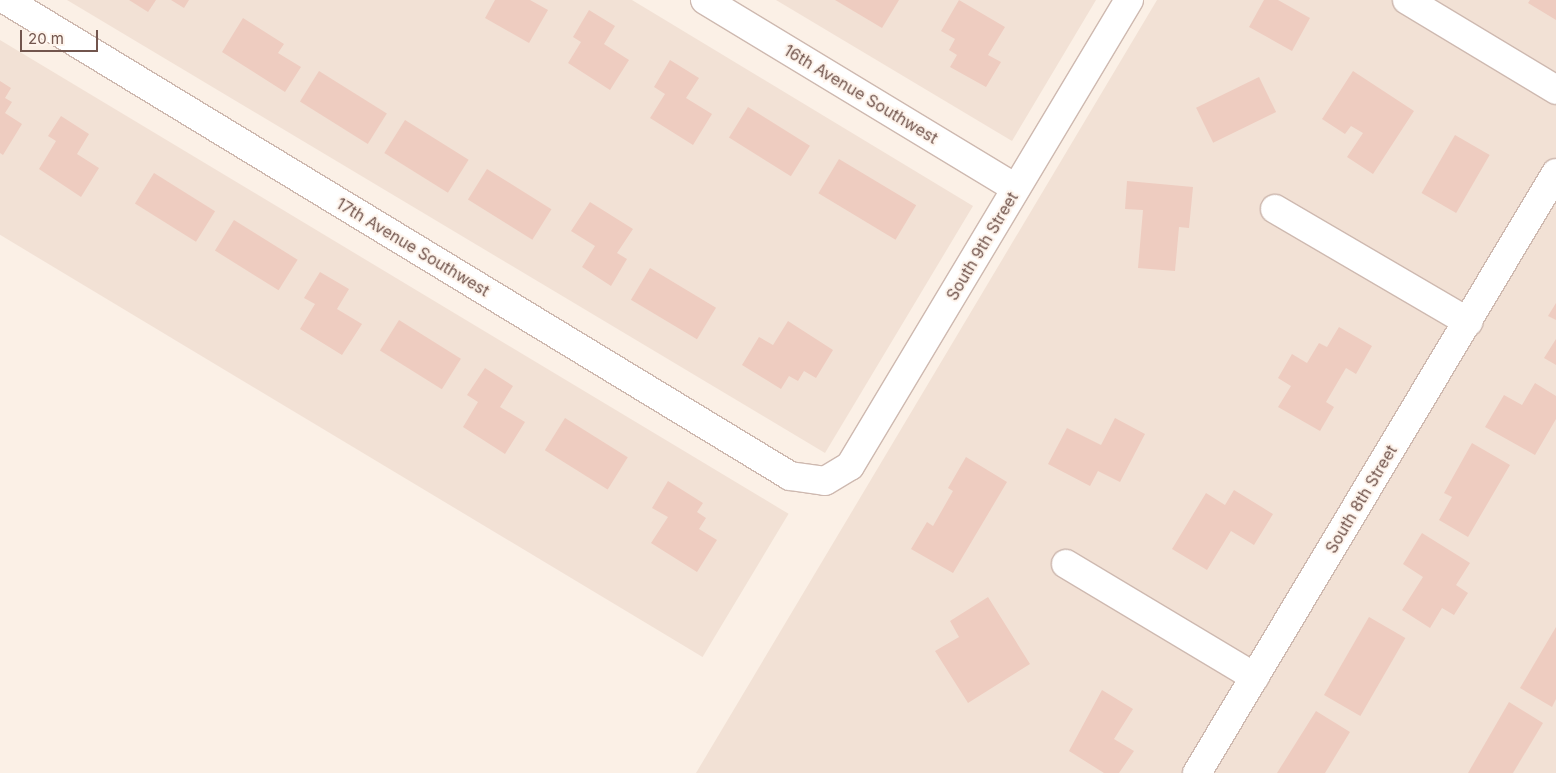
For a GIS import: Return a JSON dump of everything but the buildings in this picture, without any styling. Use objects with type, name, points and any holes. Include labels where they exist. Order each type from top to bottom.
[{"type":"street","name":"17th Avenue Southwest","points":[[6,0],[790,476],[825,480]]},
{"type":"street","name":"16th Avenue Southwest","points":[[705,0],[1016,188]]},
{"type":"street","name":"South 9th Street","points":[[825,480],[850,466],[1129,0]]},
{"type":"street","points":[[1407,0],[1556,90]]},
{"type":"street","name":"South 8th Street","points":[[1197,773],[1556,173]]},
{"type":"street","points":[[1275,208],[1468,322]]},
{"type":"street","points":[[1066,564],[1255,677]]},
{"type":"shaded area","points":[[67,0],[632,0],[973,206],[825,453]]},
{"type":"shaded area","points":[[776,0],[1096,0],[1012,141]]},
{"type":"shaded area","points":[[1157,0],[1556,0],[1556,773],[696,773]]},
{"type":"shaded area","points":[[0,40],[789,514],[703,657],[0,235]]}]
